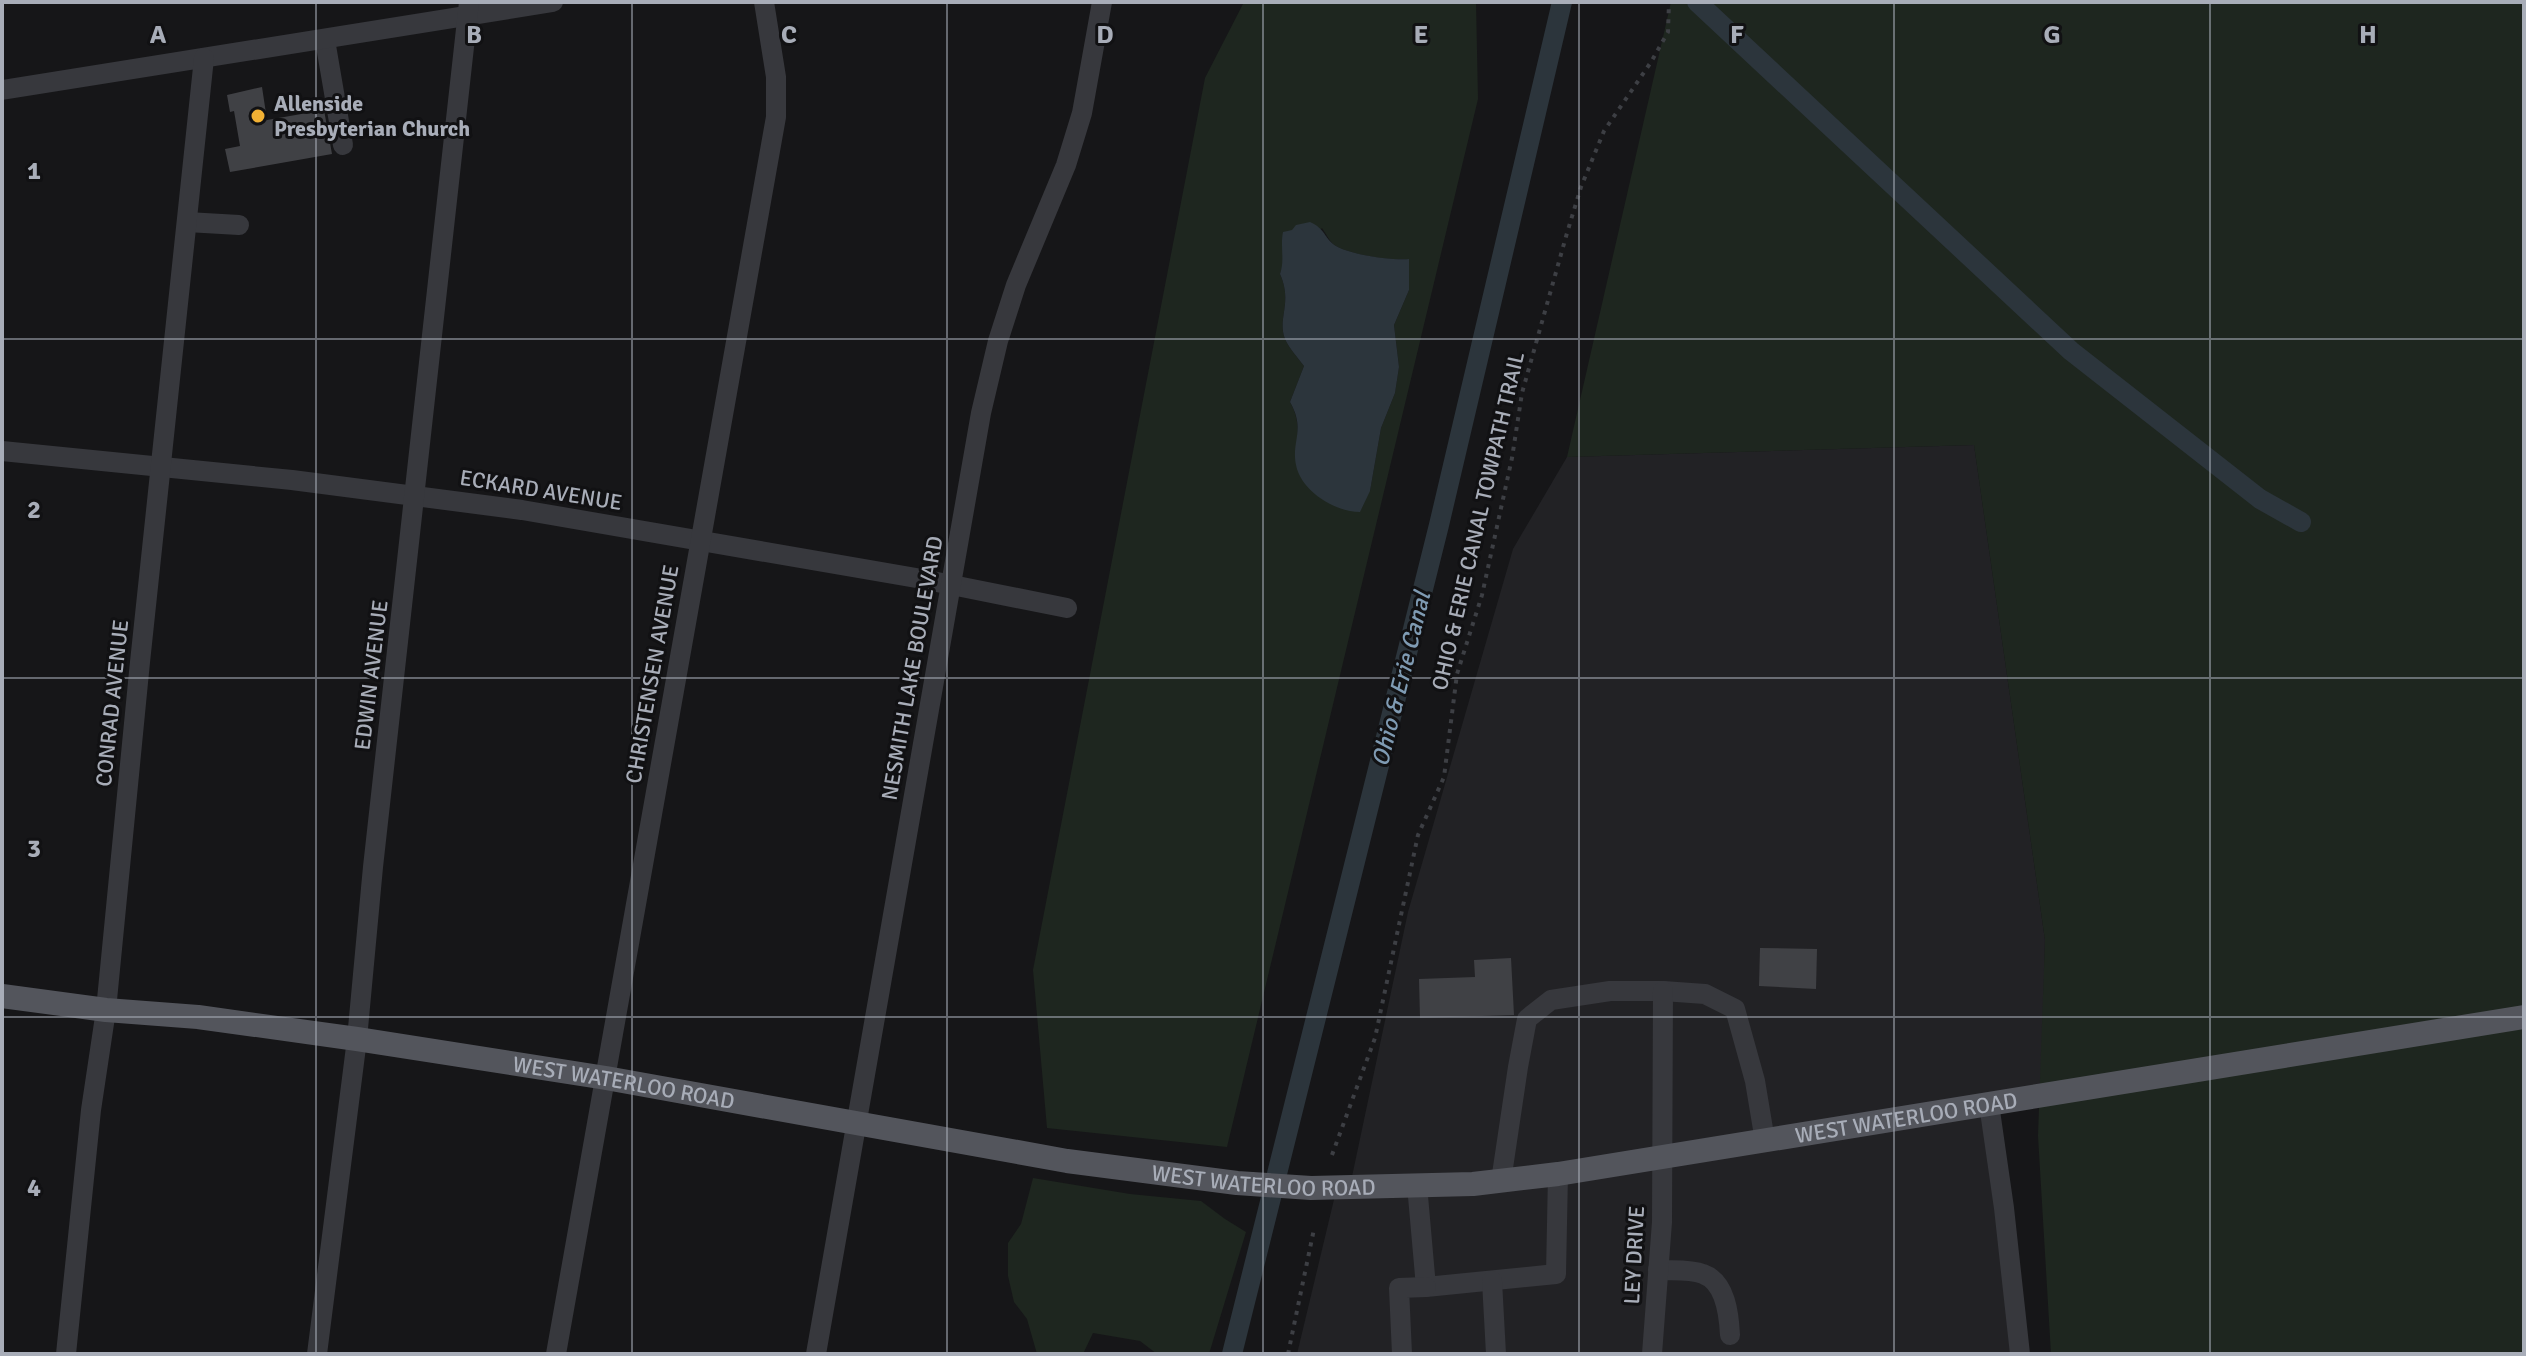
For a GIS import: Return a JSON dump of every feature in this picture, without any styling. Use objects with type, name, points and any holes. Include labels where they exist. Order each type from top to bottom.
[{"type":"main road","name":"WEST WATERLOO ROAD","points":[[2,996],[106,1010],[198,1017],[357,1039],[606,1078],[1067,1161],[1237,1183],[1311,1188],[1501,1181],[1558,1174],[2524,1017]]},
{"type":"street","points":[[2,90],[325,40],[469,9],[553,2]]},
{"type":"street","name":"CHRISTENSEN AVENUE","points":[[556,1354],[776,117],[776,77],[764,2]]},
{"type":"street","name":"NESMITH LAKE BOULEVARD","points":[[816,1354],[981,413],[998,341],[1016,285],[1066,165],[1082,113],[1102,2]]},
{"type":"street","name":"EDWIN AVENUE","points":[[317,1354],[357,1039],[373,867],[469,9]]},
{"type":"street","points":[[325,40],[343,145]]},
{"type":"street","name":"CONRAD AVENUE","points":[[66,1354],[91,1110],[106,1010],[204,58]]},
{"type":"street","points":[[187,222],[239,225]]},
{"type":"street","name":"ECKARD AVENUE","points":[[2,451],[292,480],[522,510],[1067,608]]},
{"type":"street","points":[[1501,1181],[1527,1019],[1551,1000],[1610,991],[1705,994],[1735,1009],[1755,1081],[1765,1141]]},
{"type":"street","name":"LEY DRIVE","points":[[1652,1354],[1662,1222],[1663,991]]},
{"type":"street","points":[[1989,1104],[2020,1354]]},
{"type":"street","points":[[1402,1354],[1399,1288],[1556,1274],[1558,1174]]},
{"type":"street","points":[[1417,1185],[1426,1287]]},
{"type":"street","points":[[1658,1270],[1705,1274],[1717,1285],[1728,1309],[1730,1335]]},
{"type":"street","points":[[1492,1281],[1496,1354]]},
{"type":"path","name":"OHIO & ERIE CANAL TOWPATH TRAIL","points":[[1332,1155],[1375,1038],[1413,851],[1444,777],[1457,674],[1482,595],[1512,458],[1522,393],[1570,222],[1592,157],[1618,109],[1662,44],[1670,19],[1669,2]]},
{"type":"path","points":[[1288,1354],[1314,1229]]},
{"type":"shaded area","points":[[1244,2],[1476,2],[1478,99],[1227,1147],[1047,1128],[1033,970],[1205,78]],"holes":[[[1322,228],[1333,244],[1347,251],[1380,258],[1408,259],[1409,290],[1394,325],[1399,367],[1395,393],[1381,428],[1370,491],[1296,451],[1298,426],[1290,402],[1304,366],[1285,339],[1285,293],[1280,274],[1284,263]]]},
{"type":"shaded area","points":[[1671,2],[2524,2],[2524,1354],[2051,1354],[2038,1136],[2045,940],[1974,445],[1567,457]]},
{"type":"shaded area","points":[[1310,222],[1333,244],[1347,251],[1381,258],[1409,259],[1409,290],[1394,325],[1399,367],[1395,393],[1381,428],[1370,491],[1360,512],[1340,508],[1320,498],[1305,483],[1296,465],[1298,428],[1290,402],[1304,366],[1285,339],[1285,293],[1280,274],[1283,232]]},
{"type":"shaded area","points":[[1974,445],[2045,940],[2041,1096],[1989,1104],[2020,1354],[1297,1354],[1337,1187],[1350,1186],[1408,912],[1513,549],[1567,457]]},
{"type":"shaded area","points":[[1033,1178],[1130,1194],[1201,1201],[1246,1232],[1209,1354],[1157,1354],[1140,1341],[1093,1333],[1083,1354],[1037,1354],[1027,1319],[1014,1302],[1008,1276],[1008,1243],[1021,1224]]},
{"type":"building","points":[[262,87],[267,120],[324,110],[332,154],[230,172],[225,149],[240,146],[234,111],[230,112],[227,95]]},
{"type":"building","points":[[1760,948],[1817,949],[1816,989],[1759,986]]},
{"type":"building","points":[[1511,958],[1514,1015],[1420,1018],[1419,979],[1475,977],[1474,960]]},
{"type":"waterway","name":"Ohio & Erie Canal","points":[[1232,1354],[1439,525],[1562,2]]},
{"type":"waterway","points":[[1697,2],[2071,351],[2260,499],[2301,522]]},
{"type":"place","name":"Allenside Presbyterian Church","points":[[258,116]]}]
